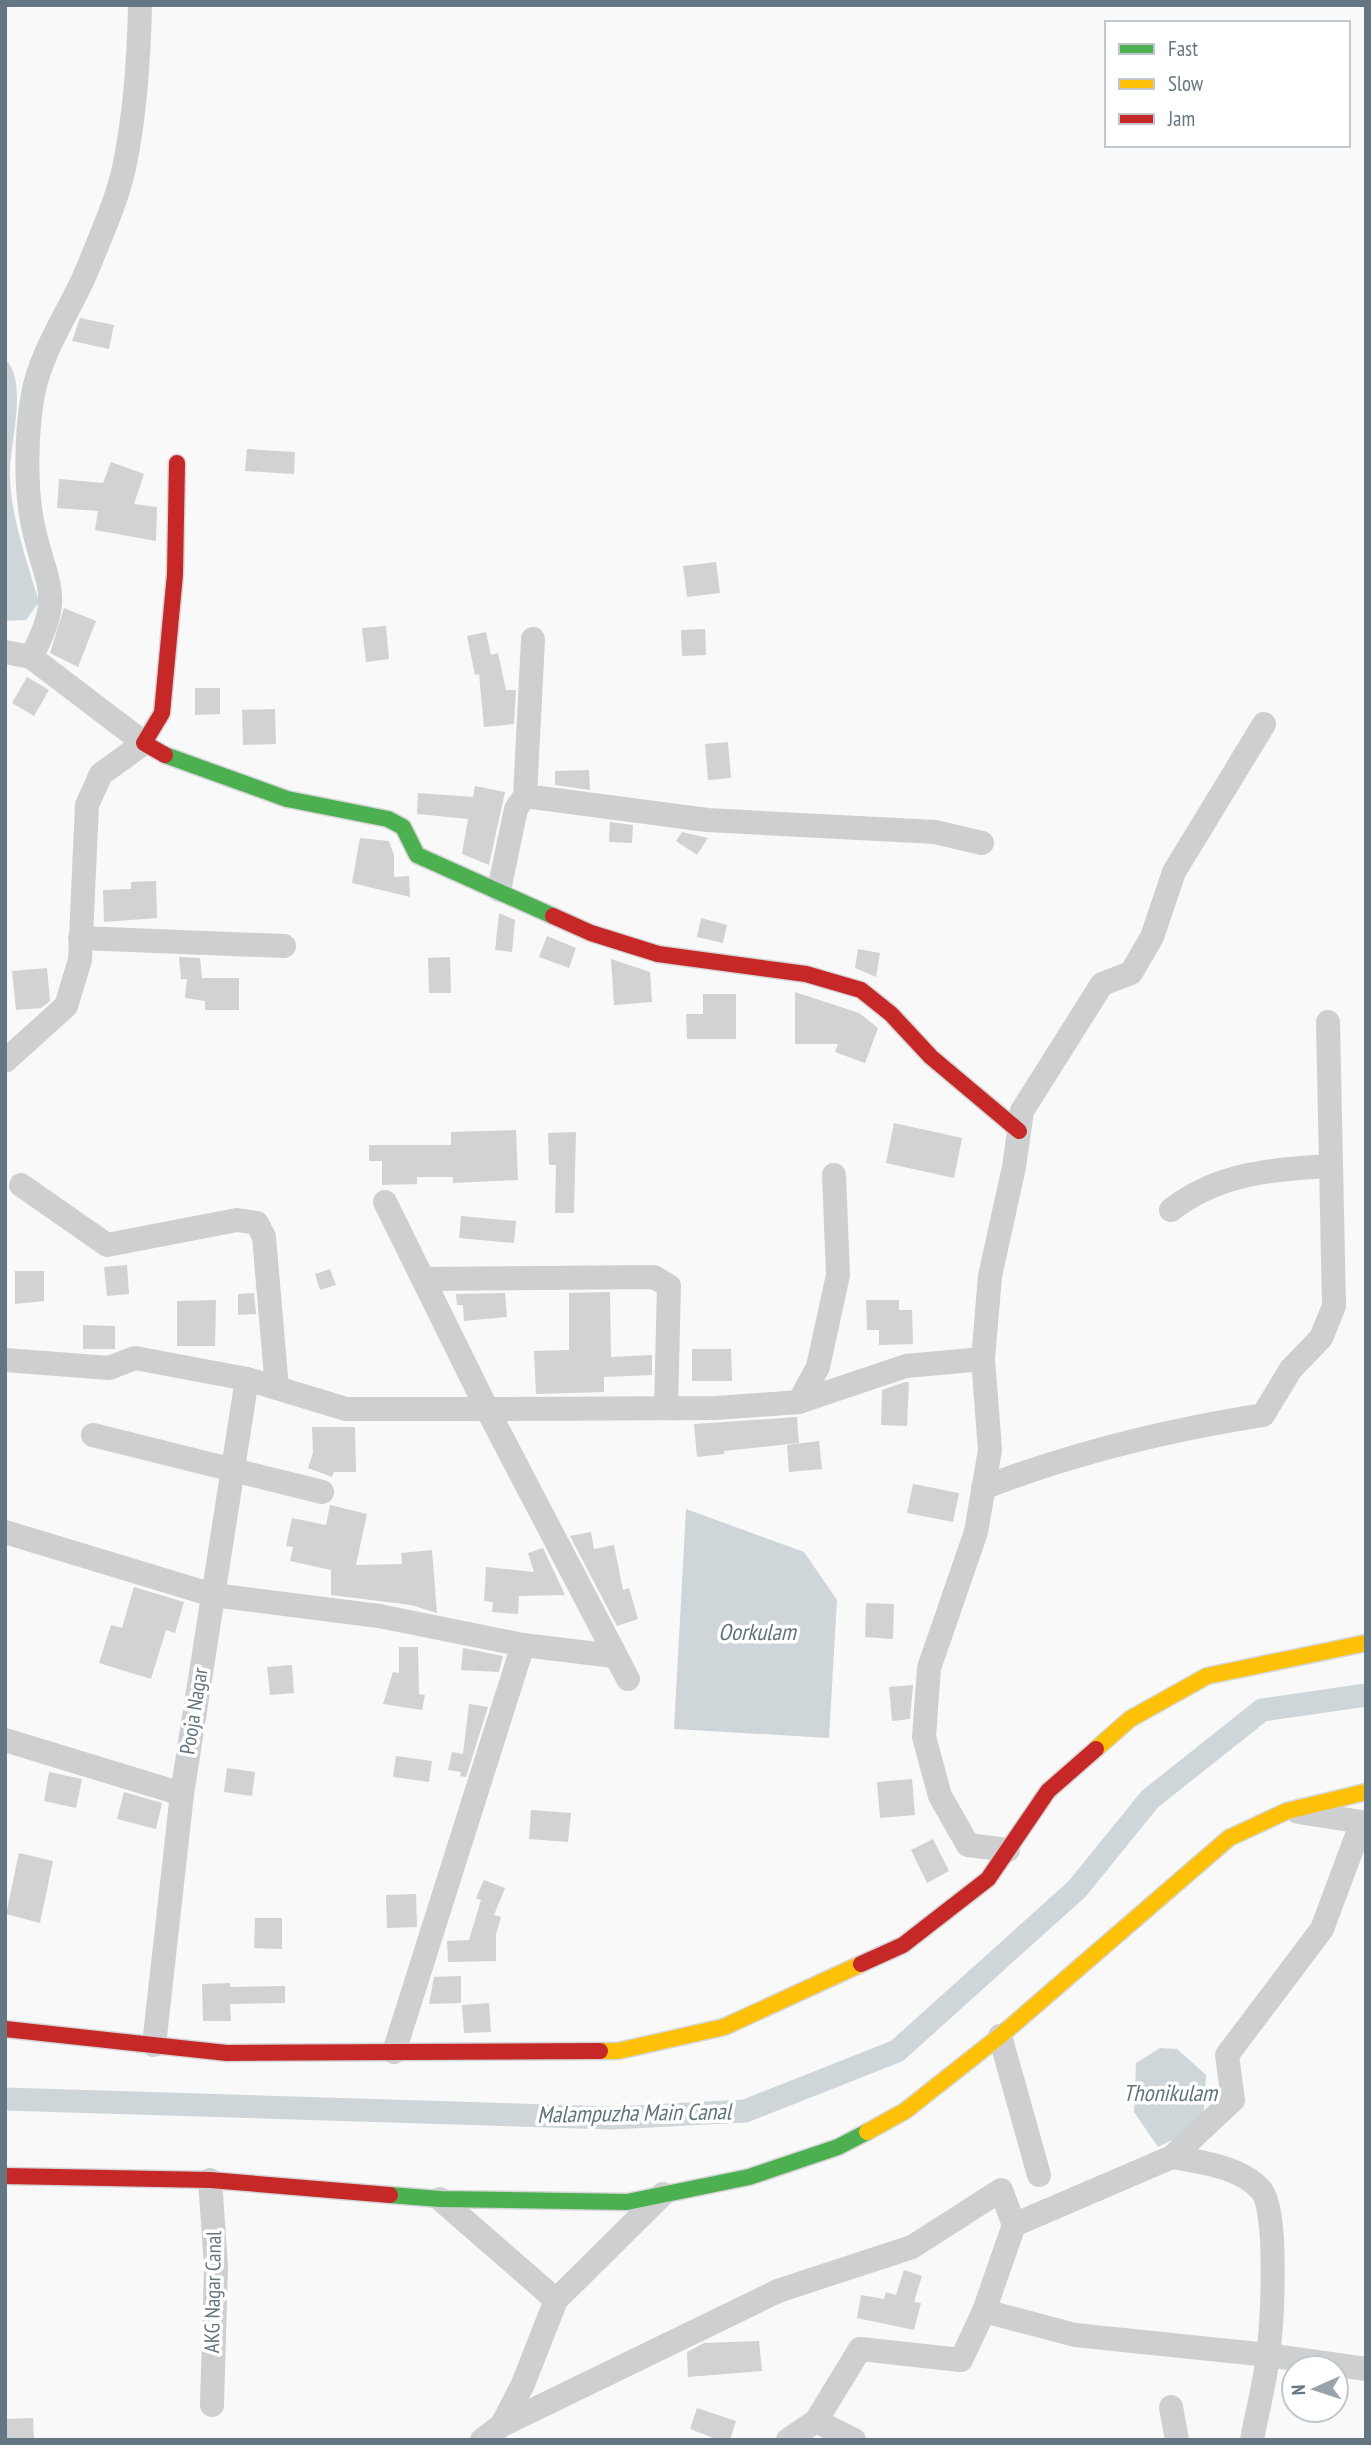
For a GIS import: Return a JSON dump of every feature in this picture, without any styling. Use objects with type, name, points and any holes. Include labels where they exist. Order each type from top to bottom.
[{"type":"street","points":[[31,657],[45,632],[51,601],[50,579],[33,526],[28,480],[33,394],[48,348],[90,265],[124,170],[139,56],[140,5]]},
{"type":"street","points":[[5,1061],[66,1006],[80,960],[87,805],[101,774],[144,743],[162,713],[175,575],[177,463]]},
{"type":"street","points":[[499,890],[516,809],[525,796],[533,639]]},
{"type":"street","points":[[5,652],[31,657],[158,752],[303,803],[374,814],[389,820],[405,829],[412,850],[418,855],[591,933],[658,954],[806,974],[860,990],[891,1014],[931,1056],[1019,1131]]},
{"type":"street","points":[[1008,1850],[968,1845],[940,1796],[923,1737],[929,1668],[976,1532],[990,1450],[983,1359],[990,1276],[1022,1111],[1102,984],[1131,973],[1152,937],[1174,872],[1264,724]]},
{"type":"street","points":[[525,796],[707,820],[935,832],[982,843]]},
{"type":"street","points":[[80,938],[284,946]]},
{"type":"street","points":[[983,1488],[1027,1471],[1191,1426],[1263,1415],[1291,1368],[1321,1339],[1334,1306],[1328,1022]]},
{"type":"street","points":[[1171,1210],[1195,1192],[1227,1179],[1274,1169],[1331,1166]]},
{"type":"street","points":[[799,1402],[818,1367],[838,1275],[834,1175]]},
{"type":"street","points":[[21,1185],[107,1245],[237,1220],[257,1223],[264,1237],[277,1388]]},
{"type":"street","points":[[386,1202],[487,1409],[628,1679]]},
{"type":"street","points":[[423,1279],[654,1278],[669,1286],[666,1408]]},
{"type":"street","points":[[5,1360],[109,1368],[135,1358],[247,1378],[346,1409],[487,1409],[666,1408],[799,1402],[906,1366],[983,1359]]},
{"type":"street","name":"Pooja Nagar","points":[[154,2045],[181,1794],[247,1378]]},
{"type":"street","points":[[93,1435],[232,1472],[323,1492]]},
{"type":"street","points":[[5,1532],[213,1595],[380,1616],[523,1645],[614,1656]]},
{"type":"street","points":[[5,2029],[227,2053],[618,2051],[724,2027],[903,1945],[988,1879],[1048,1791],[1130,1719],[1207,1676],[1366,1643]]},
{"type":"street","points":[[394,2052],[523,1645]]},
{"type":"street","points":[[5,1740],[181,1794]]},
{"type":"street","points":[[5,2176],[210,2180],[440,2199],[627,2202],[749,2177],[838,2147],[905,2111],[1000,2036],[1229,1838],[1287,1811],[1366,1792]]},
{"type":"street","points":[[1014,2225],[1172,2157],[1233,2100],[1227,2055],[1322,1929],[1362,1822],[1287,1811]]},
{"type":"street","points":[[1000,2036],[1039,2175]]},
{"type":"street","points":[[1172,2157],[1214,2164],[1260,2188],[1268,2199],[1273,2223],[1268,2355],[1252,2440]]},
{"type":"street","name":"AKG Nagar Canal","points":[[210,2180],[216,2266],[212,2405]]},
{"type":"street","points":[[482,2440],[502,2425],[778,2291],[912,2247],[1001,2190],[1014,2225],[984,2311],[961,2360],[859,2349],[816,2421],[788,2440]]},
{"type":"street","points":[[502,2425],[523,2384],[556,2300],[663,2194]]},
{"type":"street","points":[[440,2199],[556,2300]]},
{"type":"street","points":[[984,2311],[1075,2335],[1268,2355],[1366,2369]]},
{"type":"street","points":[[1171,2407],[1177,2440]]},
{"type":"street","points":[[816,2421],[854,2440]]},
{"type":"water","points":[[5,359],[16,381],[17,396],[10,469],[12,503],[39,602],[26,620],[5,621]]},
{"type":"water","name":"Oorkulam","points":[[686,1509],[804,1552],[837,1600],[829,1738],[674,1729]]},
{"type":"water","name":"Thonikulam","points":[[1160,2048],[1177,2049],[1206,2075],[1203,2125],[1158,2147],[1134,2112],[1136,2063]]},
{"type":"building","points":[[80,318],[114,325],[109,349],[72,341]]},
{"type":"building","points":[[247,449],[295,452],[294,474],[245,471]]},
{"type":"building","points":[[111,462],[144,474],[134,504],[157,507],[156,541],[95,530],[98,511],[57,508],[59,479],[103,483]]},
{"type":"building","points":[[716,562],[720,593],[687,597],[683,566]]},
{"type":"building","points":[[64,608],[96,621],[78,667],[50,653]]},
{"type":"building","points":[[386,626],[389,659],[366,662],[362,628]]},
{"type":"building","points":[[705,629],[706,655],[682,656],[681,630]]},
{"type":"building","points":[[486,632],[491,655],[498,653],[506,690],[516,690],[514,724],[484,727],[479,674],[475,675],[467,636]]},
{"type":"building","points":[[27,677],[49,690],[34,716],[12,703]]},
{"type":"building","points":[[195,688],[220,688],[220,714],[195,715]]},
{"type":"building","points":[[275,709],[276,744],[243,745],[242,710]]},
{"type":"building","points":[[728,742],[731,778],[708,780],[705,744]]},
{"type":"building","points":[[589,770],[590,790],[555,785],[555,771]]},
{"type":"building","points":[[475,786],[505,792],[489,865],[462,854],[468,819],[417,814],[418,793],[473,797]]},
{"type":"building","points":[[610,822],[633,825],[632,843],[609,842]]},
{"type":"building","points":[[682,832],[708,838],[697,855],[676,841]]},
{"type":"building","points":[[360,838],[389,841],[394,855],[394,877],[409,876],[410,897],[352,883]]},
{"type":"building","points":[[156,881],[157,918],[104,922],[103,890],[131,889],[131,882]]},
{"type":"building","points":[[499,913],[515,920],[512,952],[495,950]]},
{"type":"building","points":[[701,918],[727,925],[723,943],[697,937]]},
{"type":"building","points":[[547,936],[576,948],[569,968],[539,957]]},
{"type":"building","points":[[858,949],[880,953],[876,977],[855,968]]},
{"type":"building","points":[[179,957],[200,958],[202,978],[239,978],[239,1010],[205,1010],[205,1001],[185,998],[187,979],[181,979]]},
{"type":"building","points":[[450,957],[451,993],[429,993],[428,958]]},
{"type":"building","points":[[611,959],[650,972],[652,1002],[614,1005]]},
{"type":"building","points":[[47,968],[50,1001],[41,1008],[16,1010],[12,971]]},
{"type":"building","points":[[795,992],[859,1013],[878,1028],[865,1063],[835,1052],[838,1044],[795,1044]]},
{"type":"building","points":[[703,994],[736,994],[736,1039],[687,1039],[686,1014],[703,1014]]},
{"type":"building","points":[[894,1123],[962,1138],[954,1178],[886,1163]]},
{"type":"building","points":[[516,1130],[518,1180],[453,1183],[453,1177],[417,1177],[417,1184],[382,1185],[382,1161],[369,1161],[369,1145],[451,1145],[451,1132]]},
{"type":"building","points":[[576,1132],[574,1213],[555,1213],[556,1165],[549,1165],[548,1133]]},
{"type":"building","points":[[461,1216],[516,1221],[514,1243],[459,1238]]},
{"type":"building","points":[[127,1265],[129,1294],[107,1296],[104,1267]]},
{"type":"building","points":[[330,1269],[336,1285],[320,1290],[315,1274]]},
{"type":"building","points":[[15,1271],[44,1271],[44,1301],[15,1304]]},
{"type":"building","points":[[610,1292],[611,1357],[652,1355],[652,1375],[604,1377],[604,1392],[536,1394],[534,1351],[569,1350],[569,1293]]},
{"type":"building","points":[[254,1293],[256,1314],[238,1315],[238,1294]]},
{"type":"building","points":[[505,1293],[507,1317],[464,1321],[463,1305],[457,1305],[456,1294]]},
{"type":"building","points":[[216,1300],[215,1346],[177,1346],[177,1301]]},
{"type":"building","points":[[866,1300],[899,1300],[899,1310],[912,1310],[913,1344],[879,1345],[879,1330],[867,1330]]},
{"type":"building","points":[[83,1325],[115,1326],[115,1349],[83,1349]]},
{"type":"building","points":[[692,1349],[731,1349],[732,1381],[692,1381]]},
{"type":"building","points":[[909,1382],[907,1426],[881,1425],[882,1390]]},
{"type":"building","points":[[797,1417],[799,1443],[724,1451],[724,1454],[697,1457],[694,1424]]},
{"type":"building","points":[[312,1427],[355,1427],[356,1472],[334,1472],[332,1477],[308,1468],[313,1453]]},
{"type":"building","points":[[819,1441],[822,1469],[789,1472],[787,1445]]},
{"type":"building","points":[[913,1484],[959,1493],[953,1522],[907,1513]]},
{"type":"building","points":[[330,1505],[367,1514],[356,1565],[402,1564],[401,1553],[432,1550],[437,1613],[411,1605],[331,1595],[331,1570],[290,1561],[293,1547],[286,1546],[292,1518],[326,1525]]},
{"type":"building","points":[[591,1532],[594,1549],[614,1545],[623,1590],[629,1588],[638,1619],[617,1626],[570,1536]]},
{"type":"building","points":[[543,1548],[565,1595],[519,1596],[518,1614],[492,1612],[493,1602],[484,1601],[486,1567],[534,1572],[528,1553]]},
{"type":"building","points":[[134,1587],[184,1602],[175,1633],[166,1630],[151,1679],[99,1663],[111,1625],[122,1628]]},
{"type":"building","points":[[866,1603],[894,1604],[893,1639],[865,1637]]},
{"type":"building","points":[[399,1647],[418,1647],[419,1694],[425,1695],[422,1710],[383,1704],[393,1672],[399,1673]]},
{"type":"building","points":[[463,1648],[503,1656],[499,1672],[461,1670]]},
{"type":"building","points":[[292,1665],[294,1693],[270,1695],[267,1667]]},
{"type":"building","points":[[913,1685],[910,1719],[892,1721],[889,1687]]},
{"type":"building","points":[[469,1704],[488,1707],[466,1777],[460,1776],[461,1772],[448,1770],[452,1752],[463,1754]]},
{"type":"building","points":[[396,1756],[432,1761],[429,1782],[393,1777]]},
{"type":"building","points":[[227,1768],[255,1772],[252,1796],[224,1792]]},
{"type":"building","points":[[49,1772],[82,1779],[76,1808],[44,1801]]},
{"type":"building","points":[[912,1779],[915,1815],[880,1818],[877,1782]]},
{"type":"building","points":[[124,1792],[162,1803],[156,1829],[117,1819]]},
{"type":"building","points":[[531,1810],[571,1813],[568,1842],[529,1839]]},
{"type":"building","points":[[933,1839],[949,1871],[927,1883],[911,1850]]},
{"type":"building","points":[[19,1853],[53,1861],[40,1923],[6,1914]]},
{"type":"building","points":[[484,1880],[505,1888],[494,1915],[501,1917],[496,1934],[496,1961],[448,1962],[447,1941],[469,1940],[481,1900],[476,1898]]},
{"type":"building","points":[[416,1894],[417,1927],[387,1928],[386,1895]]},
{"type":"building","points":[[255,1918],[282,1918],[282,1949],[254,1948]]},
{"type":"building","points":[[461,1976],[461,2003],[429,2004],[434,1977]]},
{"type":"building","points":[[230,1983],[230,1987],[285,1986],[285,2003],[230,2004],[231,2021],[203,2021],[202,1984]]},
{"type":"building","points":[[489,2003],[491,2032],[464,2033],[462,2005]]},
{"type":"building","points":[[904,2270],[922,2276],[914,2302],[921,2303],[914,2330],[857,2318],[861,2295],[884,2299],[886,2292],[896,2295]]},
{"type":"building","points":[[759,2341],[762,2371],[688,2377],[687,2352],[704,2343]]},
{"type":"building","points":[[697,2408],[736,2421],[730,2440],[719,2440],[690,2429]]},
{"type":"building","points":[[33,2418],[34,2440],[5,2440],[5,2419]]},
{"type":"waterway","name":"Malampuzha Main Canal","points":[[5,2099],[612,2118],[745,2111],[897,2051],[1077,1889],[1150,1799],[1262,1710],[1366,1695]]},
{"type":"traffic: fast","points":[[165,755],[287,799],[388,819],[403,827],[417,855],[553,916]]},
{"type":"traffic: fast","points":[[390,2195],[440,2199],[627,2202],[749,2177],[838,2147],[867,2132]]},
{"type":"traffic: slow","points":[[1096,1749],[1130,1719],[1207,1676],[1366,1643]]},
{"type":"traffic: slow","points":[[867,2132],[905,2111],[1000,2036],[1229,1838],[1287,1811],[1366,1792]]},
{"type":"traffic: slow","points":[[600,2051],[618,2051],[724,2027],[861,1964]]},
{"type":"traffic: jam","points":[[165,755],[144,743],[162,713],[175,574],[177,463]]},
{"type":"traffic: jam","points":[[553,916],[591,933],[658,954],[806,974],[861,990],[891,1014],[931,1057],[1019,1131]]},
{"type":"traffic: jam","points":[[861,1964],[903,1945],[988,1879],[1048,1791],[1096,1749]]},
{"type":"traffic: jam","points":[[5,2029],[227,2053],[600,2051]]},
{"type":"traffic: jam","points":[[5,2176],[210,2180],[390,2195]]}]
